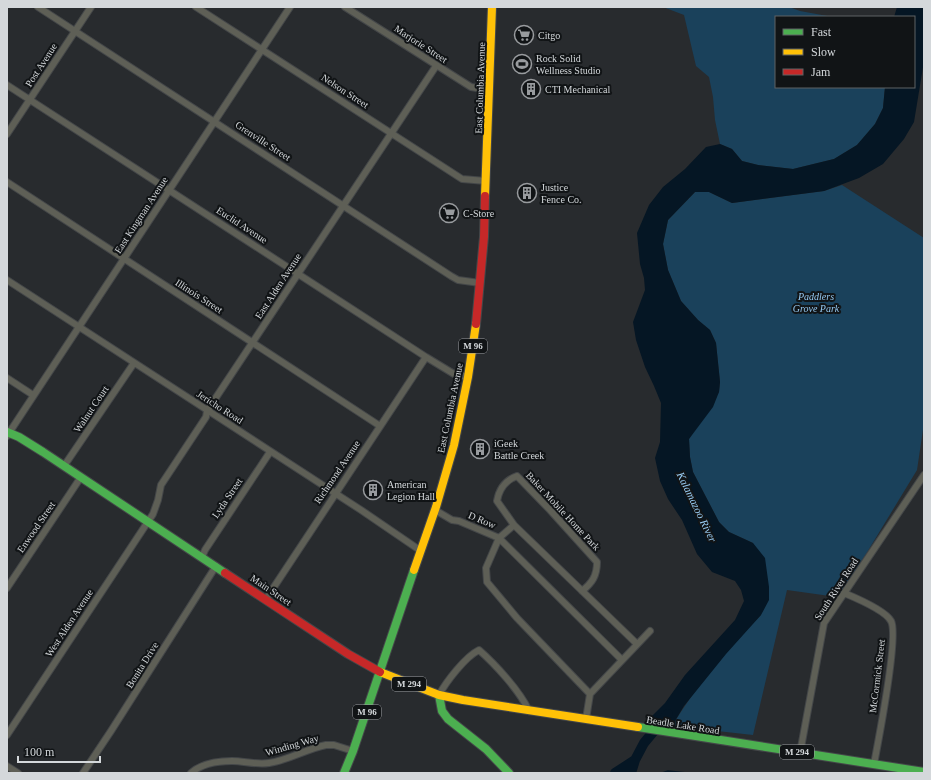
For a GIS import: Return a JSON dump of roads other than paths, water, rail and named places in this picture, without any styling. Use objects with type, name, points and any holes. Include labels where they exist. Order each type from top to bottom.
[{"type":"main road","name":"East Columbia Avenue","points":[[344,773],[353,751],[436,509],[454,445],[468,377],[476,328],[480,282],[486,181],[492,7]]},
{"type":"main road","name":"Main Street","points":[[8,434],[29,443],[348,654],[380,672],[439,695]]},
{"type":"main road","name":"Beadle Lake Road","points":[[439,695],[529,711],[924,772]]},
{"type":"main road","points":[[439,695],[442,711],[448,720],[486,749],[510,773]]},
{"type":"street","name":"Grenville Street","points":[[38,7],[451,276],[458,280],[480,282]]},
{"type":"street","name":"Post Avenue","points":[[7,134],[91,7]]},
{"type":"street","name":"Nelson Street","points":[[196,7],[462,179],[486,181]]},
{"type":"street","name":"East Kingman Avenue","points":[[8,434],[290,7]]},
{"type":"street","name":"Marjorie Street","points":[[345,7],[471,87],[489,90]]},
{"type":"street","name":"East Alden Avenue","points":[[147,522],[158,500],[161,485],[253,342],[436,66]]},
{"type":"street","name":"Euclid Avenue","points":[[7,85],[426,357],[454,374],[468,377]]},
{"type":"street","name":"Illinois Street","points":[[7,182],[380,426]]},
{"type":"street","name":"Jericho Road","points":[[7,280],[422,551]]},
{"type":"street","name":"Richmond Avenue","points":[[266,599],[426,357]]},
{"type":"street","name":"Walnut Court","points":[[64,466],[134,363]]},
{"type":"street","points":[[7,378],[33,395]]},
{"type":"street","name":"Lyda Street","points":[[202,557],[205,550],[270,452]]},
{"type":"street","name":"South River Road","points":[[800,753],[824,623],[922,483],[924,475]]},
{"type":"street","name":"Baker Mobile Home Park","points":[[582,591],[594,580],[597,570],[597,562],[550,510],[516,476],[510,479],[502,486],[498,494],[497,501],[514,525],[582,591],[637,644]]},
{"type":"street","name":"Enwood Street","points":[[7,588],[81,477]]},
{"type":"street","name":"D Row","points":[[436,509],[452,520],[457,520],[498,538]]},
{"type":"street","name":"West Alden Avenue","points":[[7,735],[147,522]]},
{"type":"street","points":[[514,525],[498,538],[486,568],[488,582],[517,618],[590,694]]},
{"type":"street","points":[[498,538],[622,660]]},
{"type":"street","name":"Bonita Drive","points":[[83,773],[112,731],[216,566]]},
{"type":"street","name":"McCormick Street","points":[[844,593],[880,611],[890,620],[893,626],[892,650],[887,688],[874,764]]},
{"type":"street","points":[[586,719],[590,694],[650,631]]},
{"type":"street","points":[[439,695],[444,685],[472,653],[478,650],[525,701],[529,711]]},
{"type":"street","name":"Winding Way","points":[[191,773],[197,768],[213,763],[233,761],[249,764],[269,763],[326,745],[334,745],[353,751]]},
{"type":"street","points":[[7,766],[18,773]]},
{"type":"water","points":[[897,7],[924,7],[924,61],[914,122],[904,139],[883,164],[859,178],[824,191],[732,203],[709,192],[695,192],[668,220],[663,244],[668,270],[681,301],[698,320],[710,330],[716,343],[720,382],[719,392],[713,407],[689,439],[693,472],[719,522],[729,532],[753,543],[765,558],[769,587],[769,600],[761,615],[726,654],[684,706],[672,726],[645,723],[665,703],[685,675],[735,620],[744,601],[741,590],[735,581],[712,572],[697,554],[682,520],[668,499],[660,481],[655,458],[660,442],[661,403],[645,367],[636,340],[633,322],[645,290],[644,278],[640,264],[637,233],[649,205],[663,187],[685,169],[706,147],[720,144],[732,149],[742,161],[758,165],[793,169],[834,159],[857,145],[875,124],[883,108],[885,88],[915,88],[915,16],[894,16]]},
{"type":"waterway","name":"Kalamazoo River","points":[[615,773],[635,760],[644,743],[668,714]]},
{"type":"waterway","name":"Kalamazoo River","points":[[631,773],[635,760]]},
{"type":"waterway","points":[[662,773],[668,771],[687,773]]},
{"type":"place","name":"Citgo","points":[[524,35]]},
{"type":"place","name":"Rock Solid Wellness Studio","points":[[522,64]]},
{"type":"place","name":"CTI Mechanical","points":[[531,89]]},
{"type":"place","name":"Justice Fence Co.","points":[[527,193]]},
{"type":"place","name":"C-Store","points":[[449,213]]},
{"type":"place","name":"iGeek Battle Creek","points":[[480,449]]},
{"type":"place","name":"American Legion Hall","points":[[373,490]]},
{"type":"park label","name":"Paddlers Grove Park","points":[[816,302]]}]
